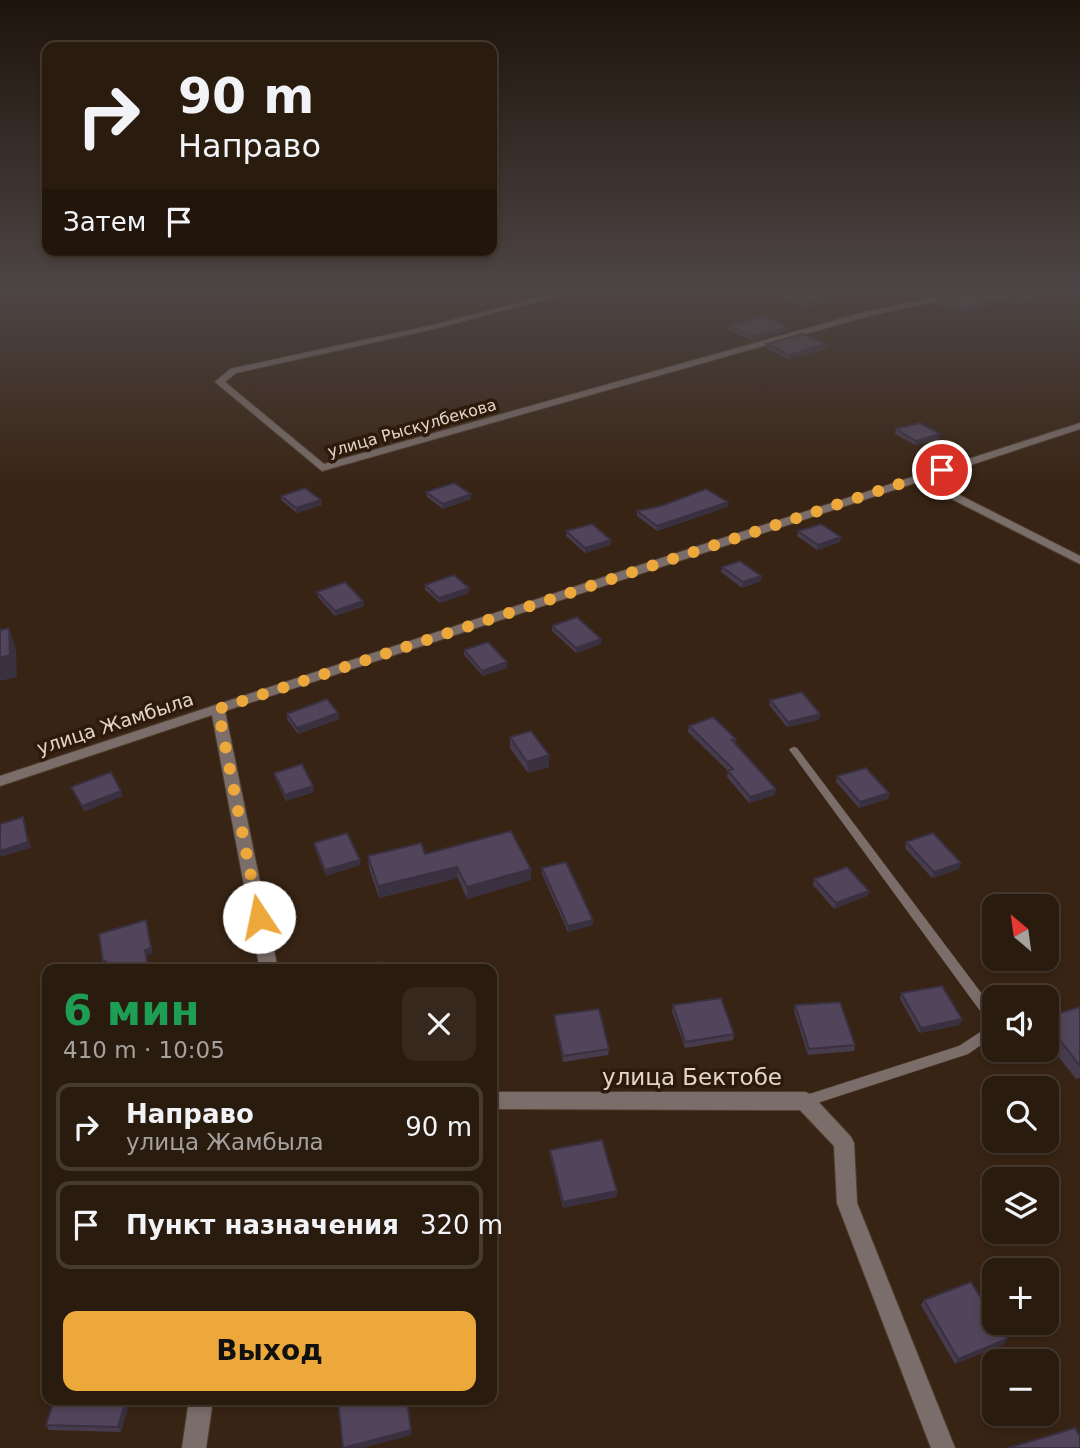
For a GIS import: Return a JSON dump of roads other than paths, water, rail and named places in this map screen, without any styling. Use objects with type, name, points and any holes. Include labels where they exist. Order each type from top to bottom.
[{"type":"street","name":"улица Рыскулбекова","points":[[308,355],[233,371],[220,382],[322,468],[724,355]]},
{"type":"street","name":"улица Жамбыла","points":[[0,781],[1080,426]]},
{"type":"street","points":[[919,478],[1080,561]]},
{"type":"street","points":[[218,709],[269,964]]},
{"type":"street","name":"улица Бектобе","points":[[497,1101],[805,1101],[844,1143],[847,1203],[943,1448]]},
{"type":"street","points":[[194,1448],[200,1405]]},
{"type":"lane","points":[[794,750],[987,1010],[992,1031],[963,1050],[805,1101]]}]
